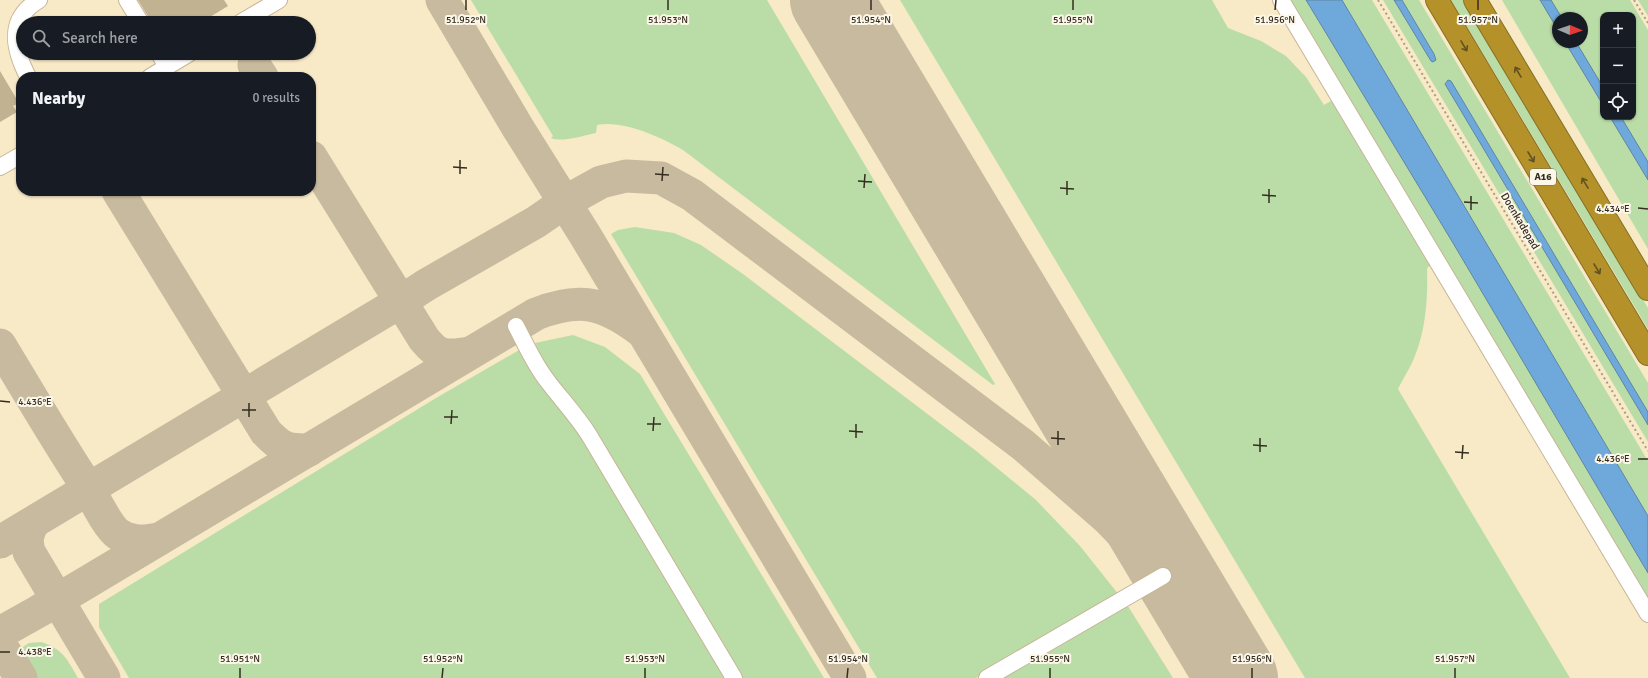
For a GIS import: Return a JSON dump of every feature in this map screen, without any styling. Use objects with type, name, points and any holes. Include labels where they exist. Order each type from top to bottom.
[{"type":"highway","name":"A16","points":[[1437,0],[1648,354]]},
{"type":"highway","points":[[1475,0],[1648,289]]},
{"type":"lane","points":[[21,16],[29,6],[39,0]]},
{"type":"lane","points":[[127,0],[137,16]]},
{"type":"lane","points":[[247,16],[256,6],[279,0]]},
{"type":"lane","points":[[1281,0],[1648,614]]},
{"type":"lane","points":[[16,31],[16,48]]},
{"type":"lane","points":[[19,60],[25,72]]},
{"type":"lane","points":[[154,72],[163,60]]},
{"type":"lane","points":[[0,167],[16,158]]},
{"type":"lane","points":[[516,326],[532,358],[548,383],[578,417],[734,678]]},
{"type":"lane","points":[[987,678],[1163,576]]},
{"type":"path","name":"Doenkadepad","points":[[1378,0],[1648,451]]},
{"type":"path","points":[[1634,0],[1648,23]]},
{"type":"green space","points":[[471,0],[767,0],[995,384],[993,385],[683,150],[642,131],[630,127],[608,124],[597,125],[596,133],[561,140],[551,138],[553,136]]},
{"type":"green space","points":[[900,0],[1212,0],[1228,28],[1261,41],[1286,56],[1306,77],[1324,105],[1338,97],[1436,261],[1427,268],[1426,311],[1422,333],[1412,362],[1398,389],[1570,678],[1305,678]]},
{"type":"green space","points":[[1289,0],[1306,0],[1453,243],[1648,573],[1648,601]]},
{"type":"green space","points":[[1342,0],[1372,0],[1648,461],[1648,516]]},
{"type":"green space","points":[[1383,0],[1394,0],[1431,61],[1436,60],[1402,0],[1419,0],[1648,383],[1648,412],[1451,81],[1448,80],[1445,84],[1648,425],[1648,442]]},
{"type":"green space","points":[[1451,0],[1463,0],[1648,308],[1648,329]]},
{"type":"green space","points":[[1502,0],[1540,0],[1552,20],[1552,48],[1569,48],[1600,100],[1600,120],[1612,120],[1648,180],[1648,249]]},
{"type":"green space","points":[[1551,0],[1630,0],[1648,30],[1648,162],[1623,120],[1636,120],[1636,12],[1600,12],[1600,82],[1580,48],[1588,48],[1588,12],[1558,12]]},
{"type":"green space","points":[[1638,0],[1648,0],[1648,16]]},
{"type":"green space","points":[[635,227],[674,233],[701,245],[743,274],[975,450],[1036,500],[1080,546],[1119,595],[976,678],[877,678],[611,234],[618,230]]},
{"type":"green space","points":[[573,335],[605,347],[640,374],[824,678],[740,678],[544,364],[535,343]]},
{"type":"green space","points":[[521,349],[564,406],[729,678],[129,678],[99,627],[99,604],[436,398]]},
{"type":"green space","points":[[1126,603],[1173,678],[998,678]]},
{"type":"green space","points":[[41,642],[59,651],[67,660],[78,678],[30,678],[15,652],[29,643]]},
{"type":"water","points":[[1306,0],[1342,0],[1648,516],[1648,573],[1453,243]]},
{"type":"water","points":[[1394,0],[1402,0],[1434,54],[1436,60],[1433,62],[1431,61]]},
{"type":"water","points":[[1540,0],[1551,0],[1558,12],[1552,12],[1552,20]]},
{"type":"water","points":[[1569,48],[1580,48],[1600,82],[1600,100]]},
{"type":"water","points":[[1448,80],[1451,81],[1648,412],[1648,425],[1445,84]]},
{"type":"water","points":[[1612,120],[1623,120],[1648,162],[1648,180]]},
{"type":"building","points":[[138,0],[224,0],[228,6],[212,16],[148,16]]},
{"type":"building","points":[[0,71],[16,98],[16,104],[13,106],[16,113],[0,122]]},
{"type":"taxiway","points":[[442,0],[518,128],[585,235],[850,678]]},
{"type":"taxiway","points":[[254,65],[259,72]]},
{"type":"taxiway","points":[[316,165],[424,339],[435,350],[444,355],[470,353]]},
{"type":"taxiway","points":[[0,542],[426,285],[536,222],[565,202],[601,182],[626,176],[661,178],[692,195],[1023,445],[1108,519],[1186,600],[1215,640]]},
{"type":"taxiway","points":[[121,196],[266,432],[276,442],[285,447],[295,450],[309,450]]},
{"type":"taxiway","points":[[0,633],[536,314],[565,305],[590,305],[614,313],[640,330]]},
{"type":"taxiway","points":[[0,345],[114,531],[123,537],[133,540],[148,541],[159,539]]},
{"type":"taxiway","points":[[33,523],[29,530],[28,537],[29,552],[104,678]]},
{"type":"taxiway","points":[[0,644],[21,678]]},
{"type":"runway","points":[[831,0],[1237,678]]}]
